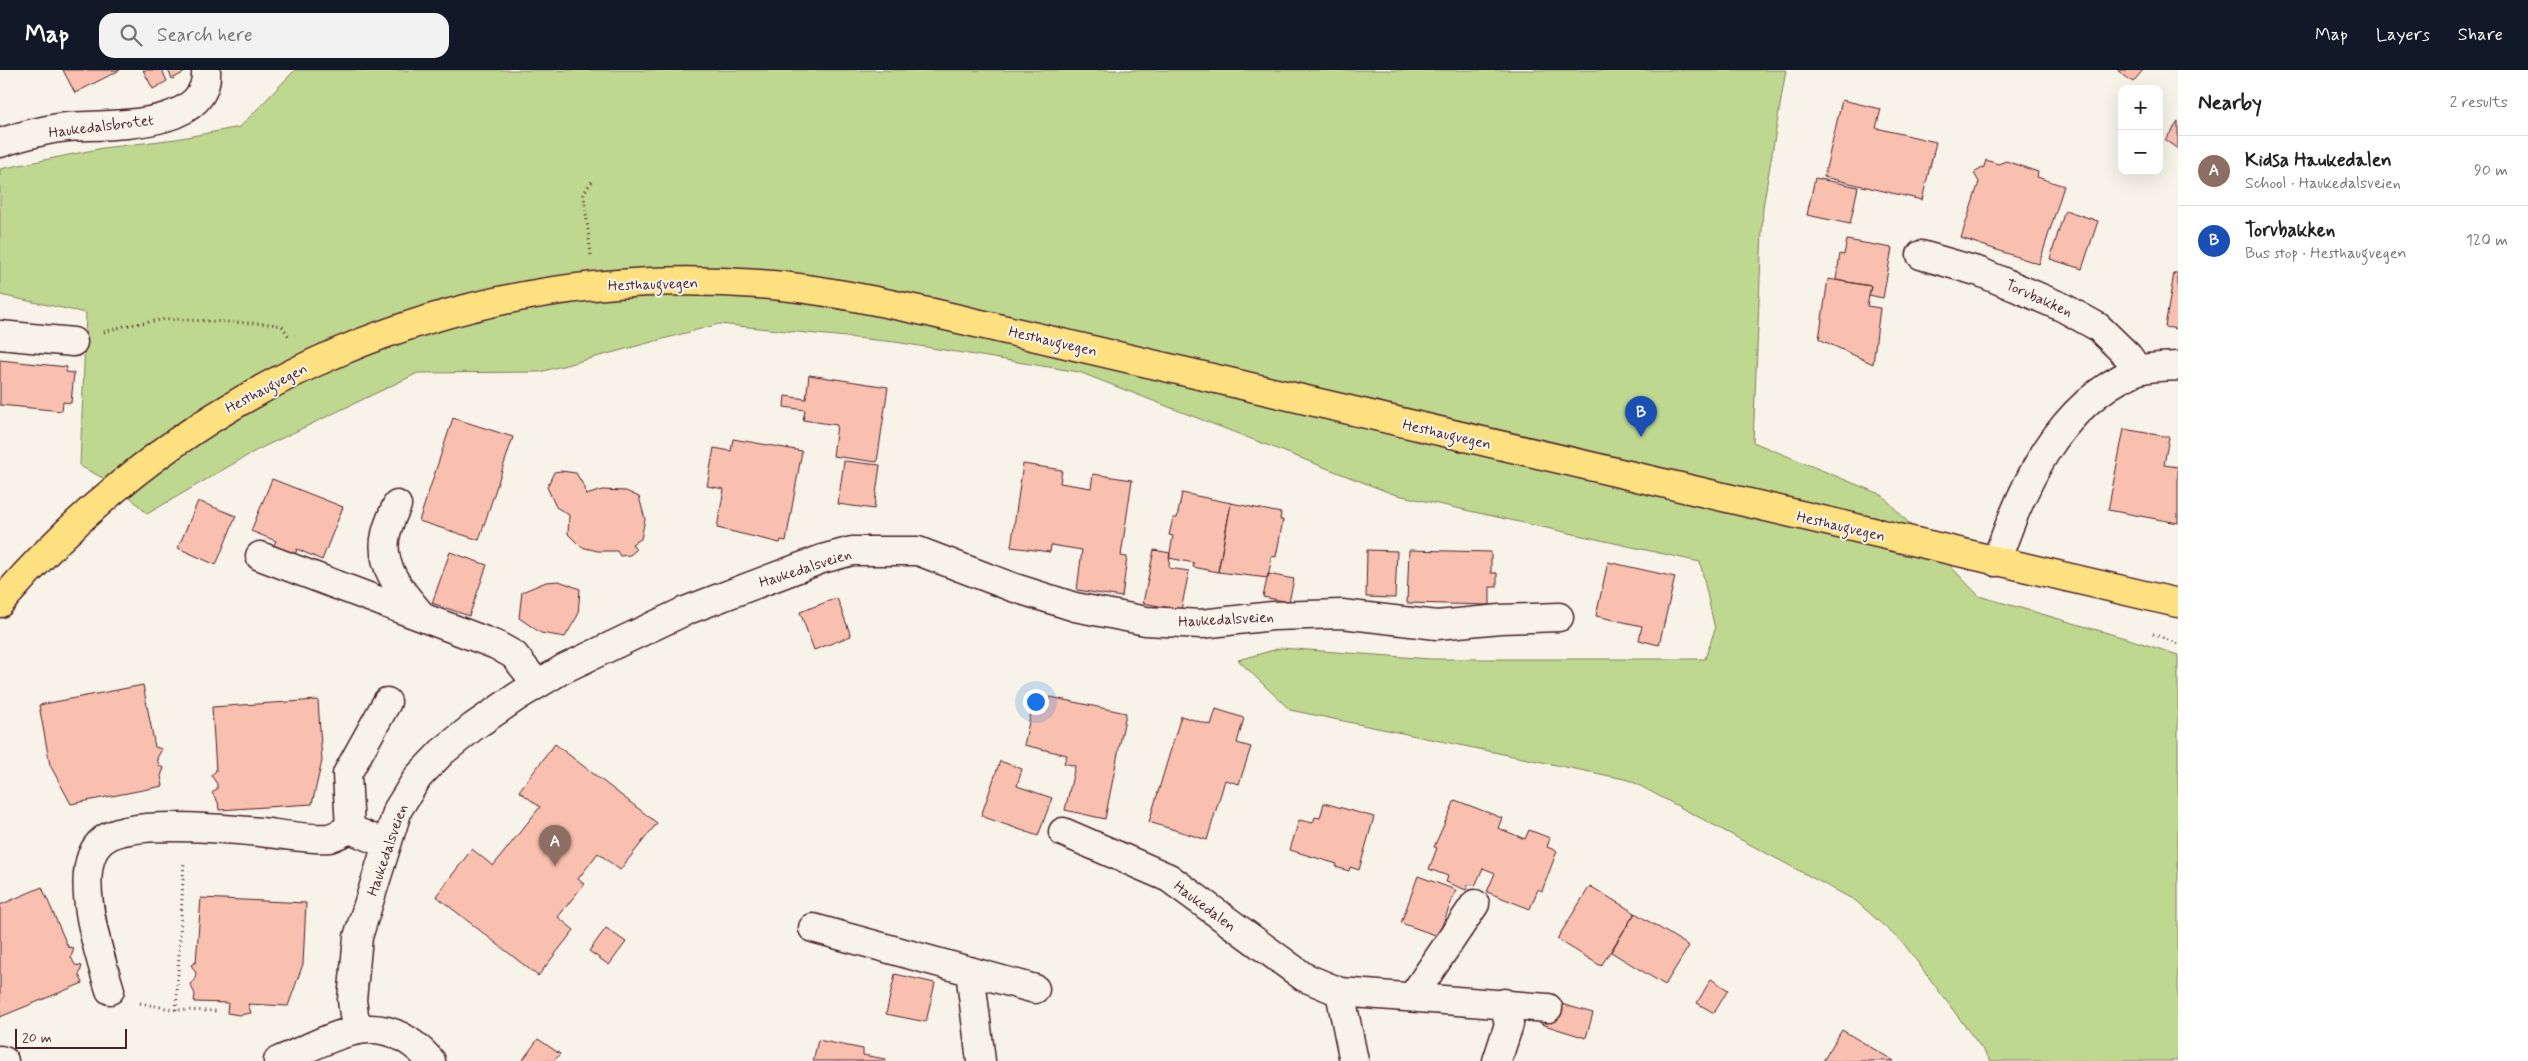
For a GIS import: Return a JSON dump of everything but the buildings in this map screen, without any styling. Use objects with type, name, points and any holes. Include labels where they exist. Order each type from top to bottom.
[{"type":"main road","name":"Hesthaugvegen","points":[[0,603],[38,559],[87,512],[137,470],[187,433],[236,402],[290,373],[403,327],[461,310],[523,296],[576,288],[642,282],[760,284],[838,294],[924,311],[2178,603]]},
{"type":"street","name":"Haukedalsbrotet","points":[[0,143],[66,128],[142,123],[172,116],[191,104],[203,89],[206,70]]},
{"type":"street","name":"Torvbakken","points":[[1921,255],[1980,272],[2062,307],[2098,327],[2128,356],[2138,370]]},
{"type":"street","points":[[0,335],[73,342]]},
{"type":"street","points":[[1996,562],[2013,514],[2038,463],[2061,429],[2087,403],[2114,383],[2138,370],[2178,366]]},
{"type":"street","points":[[397,505],[386,535],[386,560],[392,577],[404,595],[424,618]]},
{"type":"street","name":"Haukedalsveien","points":[[356,1030],[352,1000],[358,937],[386,844],[398,809],[418,777],[442,752],[473,727],[537,684],[614,643],[685,611],[822,559],[852,551],[918,551],[1012,587],[1075,607],[1146,621],[1201,624],[1273,616],[1342,614],[1437,625],[1500,619],[1559,618]]},
{"type":"street","points":[[260,556],[496,645],[514,655],[537,684]]},
{"type":"street","points":[[350,829],[347,774],[387,702]]},
{"type":"street","points":[[110,990],[94,941],[87,878],[96,848],[102,840],[114,834],[141,829],[186,828],[329,838],[350,829],[386,844]]},
{"type":"street","name":"Haukedalen","points":[[1063,832],[1169,878],[1304,978],[1340,992],[1504,1003],[1548,1008]]},
{"type":"street","points":[[1412,996],[1475,904]]},
{"type":"street","points":[[813,928],[1034,989]]},
{"type":"street","points":[[970,971],[981,1061]]},
{"type":"street","points":[[1340,992],[1354,1061]]},
{"type":"street","points":[[1497,1061],[1509,1024],[1504,1003]]},
{"type":"street","points":[[278,1061],[356,1030],[383,1028],[403,1035],[418,1046],[432,1061]]},
{"type":"street","points":[[0,1060],[4,1061]]},
{"type":"path","points":[[591,258],[584,195],[586,189],[594,180]]},
{"type":"path","points":[[73,342],[124,326],[166,319],[272,324],[282,326],[292,341]]},
{"type":"path","points":[[176,1010],[186,828]]},
{"type":"path","points":[[110,990],[151,1007],[176,1010],[218,1011]]},
{"type":"green space","points":[[295,70],[1786,70],[1763,207],[1753,442],[1882,495],[1979,596],[2178,655],[2178,1061],[1991,1061],[1904,944],[1856,901],[1629,780],[1290,710],[1238,660],[1281,648],[1431,659],[1705,659],[1715,629],[1700,562],[1393,494],[1079,372],[895,342],[719,324],[540,372],[418,373],[257,450],[147,514],[120,487],[80,466],[86,313],[0,295],[0,169],[103,148],[176,139],[240,127]]},
{"type":"place","name":"Torvbakken","points":[[1641,437]]},
{"type":"place","name":"Kidsa Haukedalen","points":[[555,866]]}]
